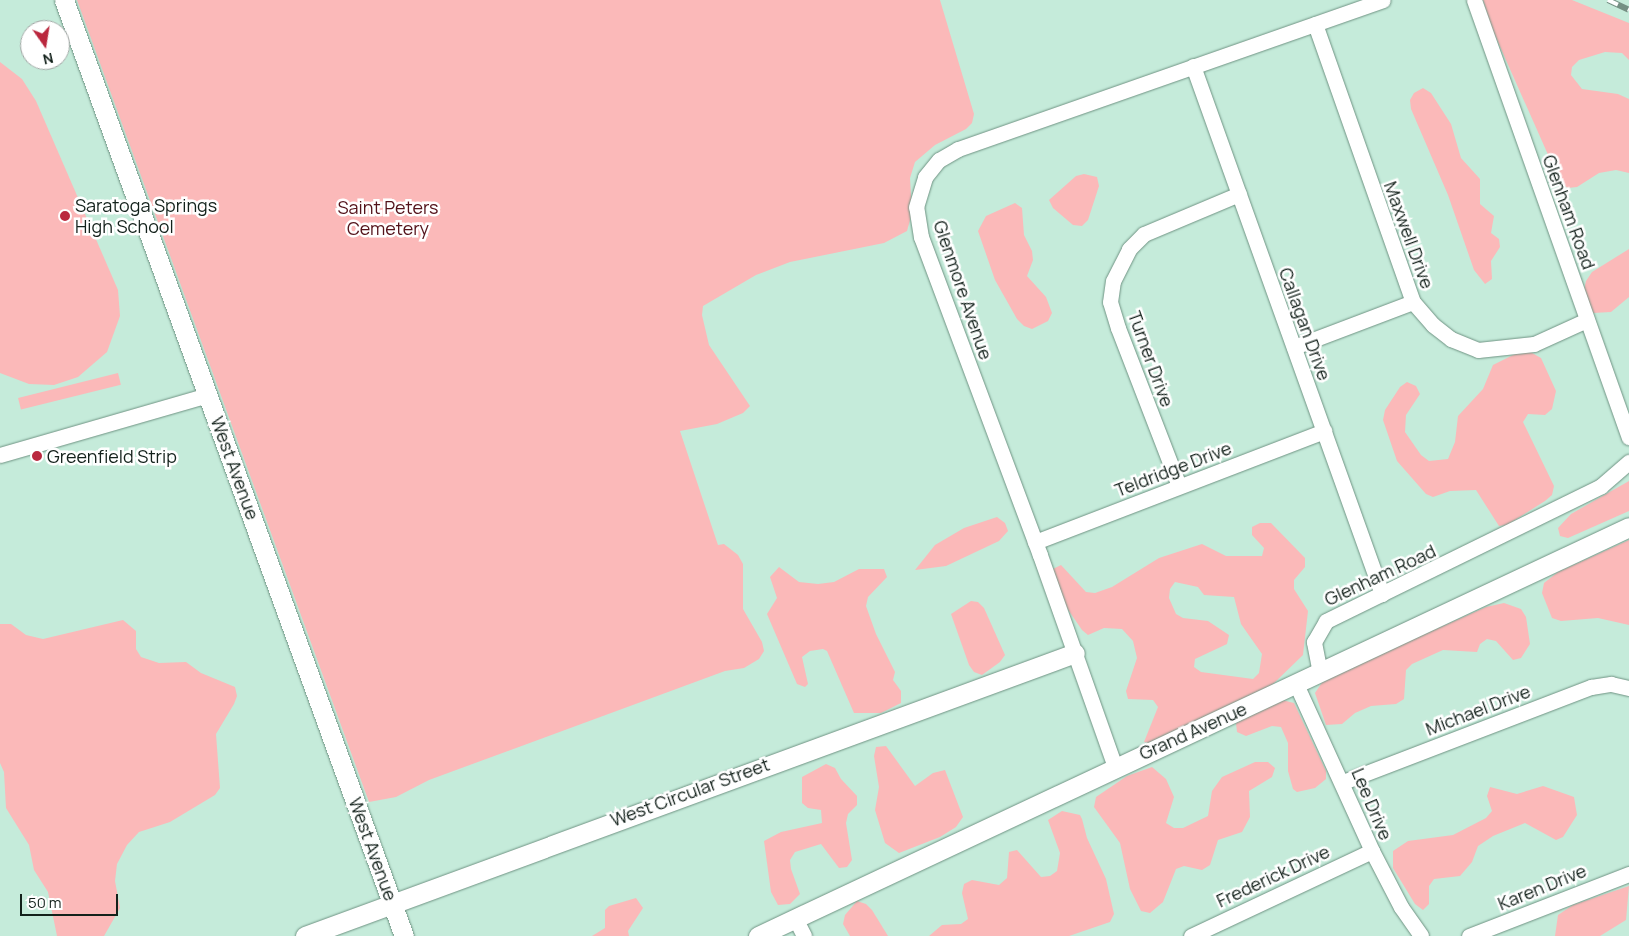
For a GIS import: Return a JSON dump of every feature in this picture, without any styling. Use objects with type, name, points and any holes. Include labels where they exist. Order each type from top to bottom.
[{"type":"street","name":"West Avenue","points":[[64,0],[404,936]]},
{"type":"street","name":"Glenmore Avenue","points":[[1115,767],[1035,542],[921,237],[916,206],[926,177],[939,160],[958,149],[1383,0]]},
{"type":"street","name":"Glenham Road","points":[[1474,0],[1629,437]]},
{"type":"street","name":"Maxwell Drive","points":[[1315,24],[1413,302],[1451,339],[1478,350],[1534,344],[1587,320]]},
{"type":"street","name":"Callagan Drive","points":[[1193,66],[1382,594]]},
{"type":"street","name":"Turner Drive","points":[[1179,486],[1118,328],[1110,302],[1113,281],[1129,248],[1144,234],[1239,194]]},
{"type":"street","points":[[1294,347],[1413,302]]},
{"type":"street","points":[[0,455],[208,395]]},
{"type":"street","name":"Teldridge Drive","points":[[1035,542],[1324,431]]},
{"type":"street","name":"Glenham Road","points":[[1320,673],[1314,642],[1317,631],[1326,621],[1601,486],[1629,462]]},
{"type":"street","name":"Grand Avenue","points":[[758,936],[1629,527]]},
{"type":"street","name":"West Circular Street","points":[[305,936],[392,902],[1075,653]]},
{"type":"street","name":"Lee Drive","points":[[1296,684],[1343,782],[1372,851],[1401,907],[1420,936]]},
{"type":"street","name":"Michael Drive","points":[[1343,782],[1591,687],[1611,684],[1629,688]]},
{"type":"street","name":"Frederick Drive","points":[[1191,936],[1372,851]]},
{"type":"street","name":"Karen Drive","points":[[1469,936],[1629,874]]},
{"type":"street","points":[[795,918],[804,936]]},
{"type":"green space","name":"Saint Peters Cemetery","points":[[77,0],[940,0],[974,114],[972,123],[966,129],[935,145],[915,162],[910,178],[912,213],[907,231],[884,243],[790,262],[756,275],[703,306],[702,315],[709,345],[750,406],[743,413],[717,424],[680,431],[718,545],[724,544],[738,555],[743,564],[743,609],[762,642],[764,651],[759,659],[744,668],[725,671],[429,780],[396,797],[369,802]]},
{"type":"green space","points":[[1483,0],[1572,0],[1629,23],[1629,60],[1622,53],[1605,52],[1579,60],[1572,67],[1571,75],[1582,89],[1618,94],[1629,99],[1629,173],[1616,170],[1599,173],[1577,187],[1568,188],[1561,184],[1490,24]]},
{"type":"green space","points":[[0,62],[22,79],[36,101],[118,290],[120,316],[107,352],[78,377],[54,385],[29,384],[0,373]]},
{"type":"green space","points":[[1423,88],[1431,93],[1451,124],[1461,158],[1480,179],[1480,204],[1494,216],[1491,233],[1499,239],[1500,247],[1491,261],[1492,279],[1485,284],[1474,270],[1448,195],[1411,109],[1410,100],[1414,93]]},
{"type":"green space","points":[[1084,174],[1097,177],[1099,186],[1088,220],[1082,226],[1073,225],[1053,208],[1049,200],[1076,176]]},
{"type":"green space","points":[[1015,203],[1022,208],[1024,235],[1032,251],[1033,260],[1027,276],[1046,297],[1052,313],[1048,321],[1032,329],[1024,326],[1017,319],[995,280],[978,231],[986,216]]},
{"type":"green space","points":[[1629,249],[1629,297],[1611,312],[1593,313],[1584,290],[1586,281],[1592,272]]},
{"type":"green space","points":[[1525,349],[1541,358],[1556,391],[1552,409],[1545,415],[1528,414],[1523,422],[1554,486],[1552,495],[1545,501],[1507,525],[1499,526],[1476,490],[1450,491],[1433,497],[1426,494],[1397,461],[1383,420],[1385,410],[1400,387],[1407,382],[1416,386],[1420,394],[1406,415],[1405,432],[1421,455],[1429,461],[1448,459],[1455,442],[1458,416],[1483,389],[1493,365]]},
{"type":"green space","points":[[118,373],[121,385],[21,410],[18,398]]},
{"type":"green space","points":[[1629,481],[1629,511],[1568,538],[1560,536],[1558,528],[1571,514]]},
{"type":"green space","points":[[997,517],[1005,523],[1008,531],[999,541],[946,566],[915,570],[935,545],[964,528]]},
{"type":"green space","points":[[1260,523],[1271,523],[1305,558],[1305,567],[1294,580],[1294,589],[1308,611],[1303,655],[1271,686],[1152,744],[1144,742],[1158,707],[1153,700],[1128,699],[1126,691],[1137,658],[1133,641],[1122,629],[1104,628],[1088,635],[1082,630],[1058,595],[1053,569],[1061,565],[1086,592],[1095,593],[1112,587],[1159,558],[1202,544],[1226,556],[1262,556],[1264,548],[1252,535],[1252,527]],"holes":[[[1175,582],[1198,587],[1204,595],[1234,597],[1241,624],[1262,654],[1259,673],[1253,679],[1201,672],[1194,667],[1195,659],[1227,644],[1229,635],[1208,621],[1183,618],[1176,614],[1169,598],[1170,589]]]},
{"type":"green space","points":[[1629,540],[1629,625],[1598,618],[1561,621],[1552,618],[1542,593],[1544,583],[1558,572]]},
{"type":"green space","points":[[779,567],[799,582],[818,584],[834,582],[859,569],[884,569],[887,577],[868,597],[866,606],[876,634],[895,672],[893,680],[901,691],[901,703],[881,713],[854,713],[827,651],[823,649],[810,651],[802,657],[808,684],[805,687],[797,684],[767,614],[777,598],[770,577]]},
{"type":"green space","points":[[971,601],[978,602],[984,608],[1005,655],[1000,662],[982,675],[974,672],[969,665],[951,614]]},
{"type":"green space","points":[[1504,603],[1521,609],[1526,617],[1530,644],[1521,658],[1513,660],[1496,641],[1487,639],[1480,644],[1477,652],[1443,650],[1412,664],[1406,670],[1404,699],[1396,704],[1371,706],[1355,713],[1342,724],[1326,725],[1315,693],[1325,678],[1486,607]]},
{"type":"green space","points":[[123,620],[136,631],[136,649],[141,657],[159,663],[186,662],[201,673],[235,687],[237,696],[234,704],[216,734],[220,788],[215,795],[170,822],[139,832],[127,845],[117,864],[115,881],[120,908],[104,936],[57,936],[48,892],[34,870],[29,845],[6,808],[4,772],[0,763],[0,624],[11,624],[26,635],[43,639]]},
{"type":"green space","points":[[1282,700],[1294,703],[1326,771],[1326,779],[1315,788],[1297,792],[1293,789],[1288,771],[1288,743],[1281,727],[1272,726],[1246,736],[1237,732],[1236,723]]},
{"type":"green space","points":[[886,746],[915,786],[933,773],[945,770],[963,817],[956,827],[940,837],[899,853],[885,843],[875,810],[879,787],[874,756],[876,747]]},
{"type":"green space","points":[[1255,762],[1268,762],[1275,768],[1272,777],[1249,791],[1250,817],[1242,832],[1218,840],[1210,865],[1202,870],[1184,866],[1176,869],[1163,902],[1150,913],[1141,911],[1130,889],[1120,843],[1094,807],[1096,797],[1127,776],[1152,767],[1166,779],[1174,797],[1166,823],[1174,828],[1183,828],[1208,816],[1212,791],[1222,777]]},
{"type":"green space","points":[[826,764],[835,768],[841,779],[857,796],[857,805],[848,814],[846,823],[852,860],[847,867],[839,868],[821,844],[795,852],[790,860],[791,869],[800,894],[790,904],[778,905],[771,892],[764,841],[781,832],[822,823],[821,810],[808,808],[802,803],[802,777]]},
{"type":"green space","points":[[1543,786],[1574,797],[1577,815],[1563,837],[1556,840],[1525,823],[1493,836],[1478,846],[1472,862],[1460,876],[1434,879],[1429,886],[1429,904],[1423,910],[1415,904],[1393,868],[1393,851],[1408,841],[1453,835],[1486,818],[1492,811],[1487,796],[1490,787],[1517,794]]},
{"type":"green space","points":[[1062,811],[1080,815],[1082,819],[1087,838],[1106,879],[1114,914],[1110,922],[1069,936],[929,936],[942,925],[961,924],[968,919],[962,893],[964,884],[972,880],[999,885],[1007,878],[1009,852],[1017,850],[1041,877],[1050,876],[1057,871],[1060,853],[1048,820]]},
{"type":"green space","points":[[1629,886],[1626,920],[1600,936],[1555,936],[1558,915],[1573,905]]},
{"type":"green space","points":[[636,898],[643,908],[628,931],[629,936],[592,936],[605,928],[605,910],[609,906]]},
{"type":"green space","points":[[857,901],[866,904],[872,910],[888,936],[850,936],[843,924],[845,915]]},
{"type":"railway","points":[[1608,0],[1629,10]]},
{"type":"place","name":"Saratoga Springs High School","points":[[65,216]]},
{"type":"place","name":"Greenfield Strip","points":[[37,456]]}]
